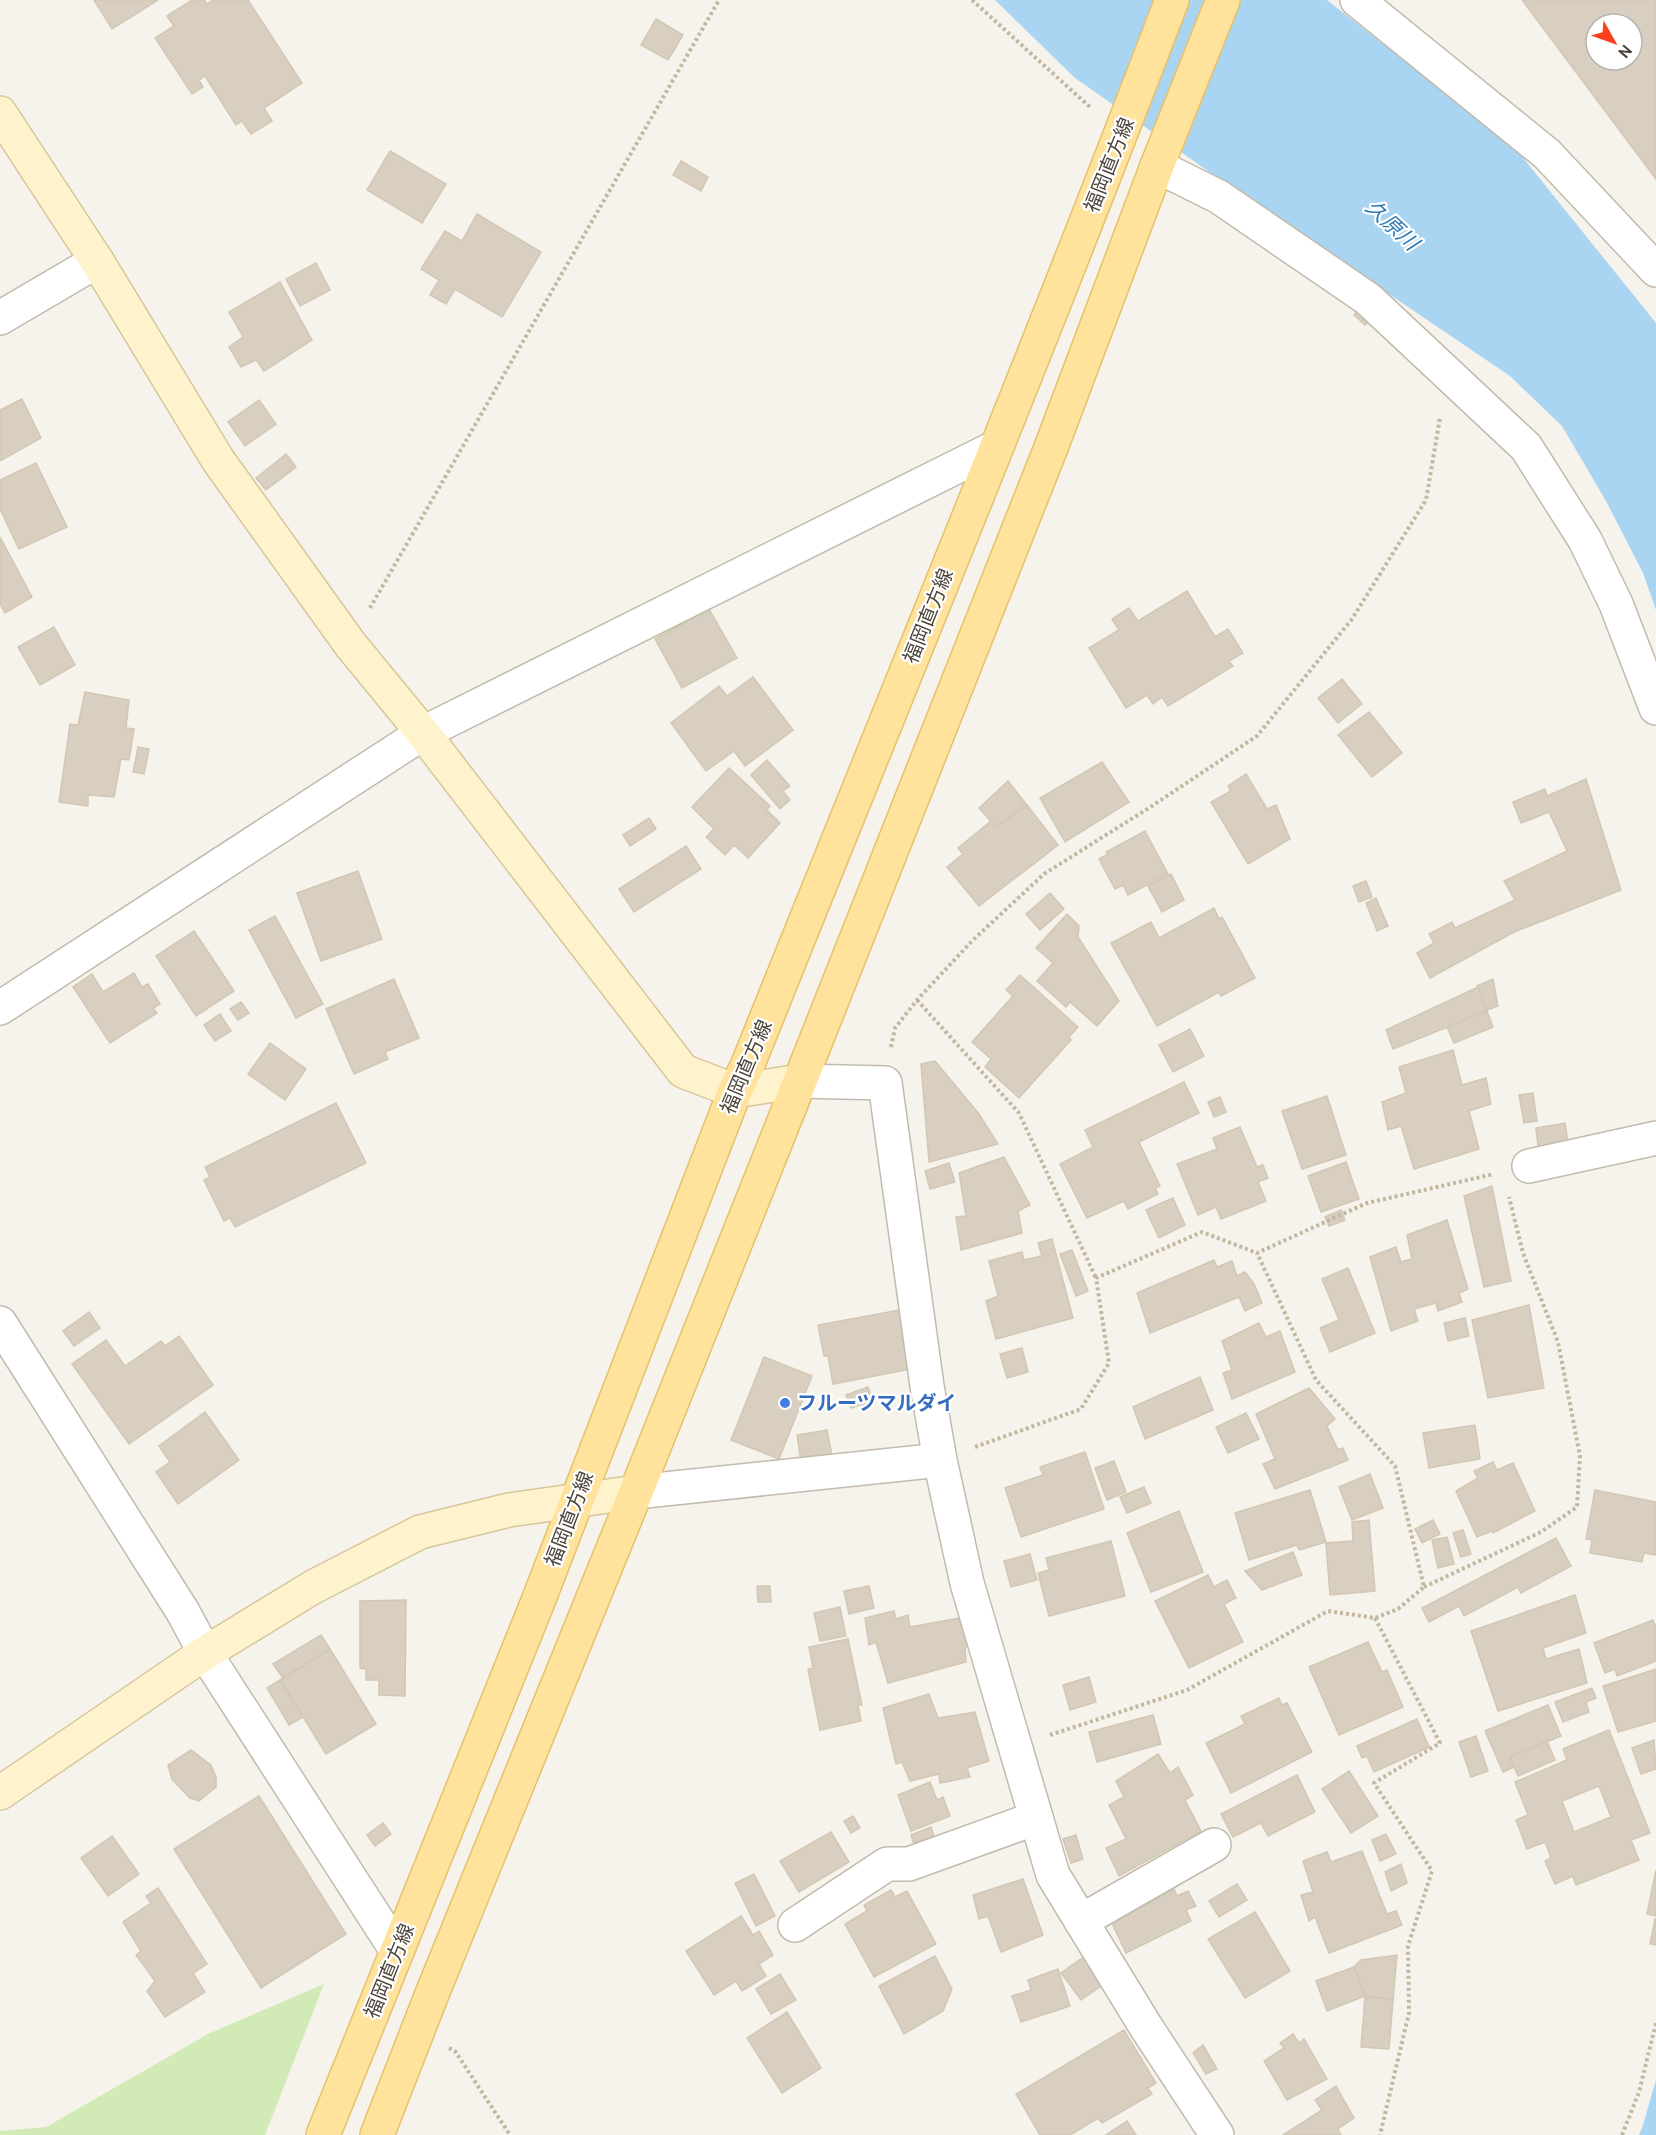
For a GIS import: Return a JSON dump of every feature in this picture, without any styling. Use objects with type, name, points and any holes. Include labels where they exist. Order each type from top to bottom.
[{"type":"main road","name":"福岡直方線","points":[[323,2135],[537,1604],[735,1091],[996,447],[1172,0]]},
{"type":"main road","points":[[377,2135],[800,1081],[1052,445],[1223,0]]},
{"type":"street","points":[[1357,0],[1548,154],[1656,270]]},
{"type":"street","points":[[0,113],[97,261],[218,460],[350,644],[423,734],[683,1071],[735,1091],[800,1081],[885,1083],[927,1386],[940,1460],[967,1583],[1053,1875],[1146,2027],[1217,2135]]},
{"type":"street","points":[[1160,159],[1368,298],[1526,447],[1585,540],[1616,604],[1656,708]]},
{"type":"street","points":[[0,318],[97,261]]},
{"type":"street","points":[[0,1008],[423,734],[996,447]]},
{"type":"street","points":[[1516,1169],[1656,1138]]},
{"type":"street","points":[[0,1323],[183,1612],[205,1653],[397,1951]]},
{"type":"street","points":[[0,1793],[205,1653],[313,1587],[420,1533],[509,1510],[576,1500],[940,1460]]},
{"type":"street","points":[[795,1925],[887,1864],[909,1864],[1036,1818]]},
{"type":"street","points":[[1080,1921],[1214,1845]]},
{"type":"path","points":[[350,644],[719,0]]},
{"type":"path","points":[[972,0],[1121,134]]},
{"type":"path","points":[[885,1083],[895,1028],[917,1000],[973,940],[1044,874],[1257,736],[1352,619],[1426,500],[1448,373]]},
{"type":"path","points":[[917,1000],[1019,1113],[1096,1278],[1109,1363],[1081,1409],[940,1460]]},
{"type":"path","points":[[1015,1746],[1187,1690],[1328,1611],[1375,1618],[1398,1609],[1424,1587],[1541,1532],[1577,1507],[1580,1456],[1558,1342],[1523,1252],[1516,1169],[1367,1203],[1257,1252],[1202,1232],[1096,1278]]},
{"type":"path","points":[[1257,1252],[1316,1380],[1395,1466],[1424,1587]]},
{"type":"path","points":[[1375,1618],[1440,1743],[1374,1783],[1432,1871],[1408,1946],[1409,2013],[1380,2135]]},
{"type":"path","points":[[1622,2135],[1639,2092],[1656,2023]]},
{"type":"path","points":[[417,2031],[455,2051],[510,2135]]},
{"type":"green space","points":[[324,1984],[265,2135],[0,2135],[0,2131],[46,2127],[210,2033]]},
{"type":"water","name":"久原川","points":[[995,0],[1327,0],[1516,149],[1656,323],[1656,610],[1643,573],[1606,501],[1562,426],[1510,376],[1228,185],[1075,78]]},
{"type":"water","points":[[1656,2080],[1656,2135],[1639,2135],[1643,2125]]},
{"type":"building","points":[[94,0],[158,0],[112,29]]},
{"type":"building","points":[[192,0],[204,0],[207,4],[213,0],[248,0],[302,83],[264,108],[272,121],[251,134],[242,121],[236,125],[205,76],[199,80],[203,87],[192,94],[155,38],[174,26],[167,16]]},
{"type":"building","points":[[1522,0],[1656,0],[1656,179]]},
{"type":"building","points":[[656,19],[683,35],[668,60],[641,45]]},
{"type":"building","points":[[390,151],[446,184],[422,223],[367,190]]},
{"type":"building","points":[[681,161],[708,177],[701,191],[673,175]]},
{"type":"building","points":[[477,214],[541,252],[502,317],[455,289],[446,304],[430,295],[439,280],[421,269],[445,231],[462,241]]},
{"type":"building","points":[[316,263],[330,290],[300,306],[286,279]]},
{"type":"building","points":[[280,282],[312,340],[264,371],[256,360],[241,367],[229,347],[243,337],[229,312]]},
{"type":"building","points":[[1360,308],[1371,318],[1365,325],[1354,315]]},
{"type":"building","points":[[22,399],[41,438],[0,461],[0,410]]},
{"type":"building","points":[[259,400],[276,424],[245,446],[228,422]]},
{"type":"building","points":[[286,454],[296,467],[266,490],[256,478]]},
{"type":"building","points":[[36,463],[67,527],[19,549],[0,509],[0,480]]},
{"type":"building","points":[[0,537],[32,597],[5,613],[0,604]]},
{"type":"building","points":[[1187,591],[1215,637],[1228,629],[1243,653],[1229,661],[1233,666],[1168,706],[1162,697],[1153,704],[1147,695],[1126,708],[1089,648],[1119,630],[1112,619],[1129,608],[1138,621]]},
{"type":"building","points":[[709,609],[737,658],[682,688],[655,639]]},
{"type":"building","points":[[54,627],[75,665],[40,685],[18,647]]},
{"type":"building","points":[[753,677],[793,730],[745,766],[734,751],[706,771],[671,723],[719,686],[727,696]]},
{"type":"building","points":[[1342,679],[1362,704],[1338,723],[1318,698]]},
{"type":"building","points":[[85,692],[129,700],[126,728],[134,729],[129,760],[121,759],[114,797],[88,795],[88,806],[59,802],[70,724],[78,725]]},
{"type":"building","points":[[1369,712],[1402,753],[1372,777],[1338,735]]},
{"type":"building","points":[[138,747],[149,749],[144,774],[133,772]]},
{"type":"building","points":[[767,760],[790,786],[783,791],[790,800],[780,809],[751,775]]},
{"type":"building","points":[[1102,762],[1129,802],[1065,842],[1040,798]]},
{"type":"building","points":[[729,768],[770,806],[767,810],[780,823],[748,858],[734,845],[725,855],[706,837],[714,829],[692,807]]},
{"type":"building","points":[[1246,774],[1267,809],[1276,805],[1290,839],[1248,864],[1211,802],[1231,791],[1228,786]]},
{"type":"building","points":[[1586,779],[1621,890],[1514,932],[1430,978],[1417,953],[1434,943],[1429,934],[1452,922],[1455,928],[1515,900],[1504,881],[1567,851],[1549,812],[1521,823],[1513,802],[1545,789],[1547,796]]},
{"type":"building","points":[[1008,781],[1027,805],[996,827],[979,808]]},
{"type":"building","points":[[1027,805],[1058,845],[979,906],[947,867],[963,854],[958,848],[991,821],[996,827]]},
{"type":"building","points":[[649,818],[656,829],[630,846],[623,835]]},
{"type":"building","points":[[1145,831],[1168,874],[1128,895],[1123,885],[1115,889],[1099,859],[1108,854],[1106,852]]},
{"type":"building","points":[[686,846],[701,869],[634,912],[619,889]]},
{"type":"building","points":[[358,871],[382,939],[321,961],[297,893]]},
{"type":"building","points":[[1171,874],[1184,900],[1162,912],[1148,886]]},
{"type":"building","points":[[1366,881],[1372,897],[1359,902],[1353,886]]},
{"type":"building","points":[[1050,893],[1064,909],[1040,930],[1026,914]]},
{"type":"building","points":[[1376,898],[1388,926],[1377,931],[1366,903]]},
{"type":"building","points":[[1214,908],[1219,919],[1222,917],[1255,978],[1221,996],[1219,992],[1157,1026],[1111,943],[1151,922],[1159,938]]},
{"type":"building","points":[[1067,914],[1079,926],[1078,937],[1119,1001],[1097,1026],[1070,1002],[1066,1007],[1037,981],[1053,963],[1036,948]]},
{"type":"building","points":[[275,916],[323,1004],[296,1018],[249,930]]},
{"type":"building","points":[[194,931],[234,991],[196,1016],[156,956]]},
{"type":"building","points":[[134,973],[142,987],[148,984],[160,1004],[153,1008],[157,1013],[110,1043],[73,987],[92,974],[103,992]]},
{"type":"building","points":[[1020,975],[1078,1027],[1069,1037],[1071,1040],[1019,1098],[985,1067],[991,1059],[972,1042],[1013,996],[1006,990]]},
{"type":"building","points":[[394,979],[419,1038],[385,1052],[388,1059],[354,1074],[326,1009]]},
{"type":"building","points":[[1493,979],[1498,1006],[1487,1010],[1477,986]]},
{"type":"building","points":[[1478,987],[1487,1011],[1393,1049],[1386,1030]]},
{"type":"building","points":[[241,1002],[249,1013],[238,1020],[230,1009]]},
{"type":"building","points":[[1487,1011],[1493,1027],[1454,1043],[1447,1027]]},
{"type":"building","points":[[220,1014],[231,1031],[215,1041],[204,1025]]},
{"type":"building","points":[[1190,1029],[1204,1056],[1173,1072],[1159,1045]]},
{"type":"building","points":[[270,1043],[306,1069],[285,1100],[248,1074]]},
{"type":"building","points":[[1453,1050],[1462,1085],[1486,1078],[1491,1104],[1469,1111],[1479,1149],[1414,1169],[1401,1126],[1388,1130],[1382,1102],[1406,1093],[1399,1067]]},
{"type":"building","points":[[935,1061],[979,1114],[998,1144],[929,1162],[921,1064]]},
{"type":"building","points":[[1184,1082],[1199,1113],[1139,1142],[1160,1186],[1155,1188],[1158,1194],[1128,1209],[1124,1201],[1087,1218],[1060,1164],[1093,1147],[1085,1130]]},
{"type":"building","points":[[1533,1093],[1537,1121],[1524,1123],[1519,1095]]},
{"type":"building","points":[[1327,1096],[1346,1155],[1302,1169],[1282,1111]]},
{"type":"building","points":[[1220,1097],[1226,1112],[1214,1117],[1208,1102]]},
{"type":"building","points":[[336,1103],[366,1163],[235,1227],[230,1218],[224,1221],[204,1180],[210,1177],[205,1167]]},
{"type":"building","points":[[1565,1123],[1569,1149],[1538,1146],[1536,1128]]},
{"type":"building","points":[[1240,1127],[1257,1167],[1263,1165],[1268,1178],[1258,1182],[1266,1201],[1221,1219],[1216,1207],[1198,1215],[1177,1164],[1217,1149],[1213,1138]]},
{"type":"building","points":[[1004,1157],[1030,1205],[1018,1211],[1022,1233],[961,1250],[956,1217],[966,1216],[959,1173]]},
{"type":"building","points":[[1346,1162],[1359,1199],[1321,1212],[1308,1176]]},
{"type":"building","points":[[949,1163],[955,1182],[930,1189],[925,1171]]},
{"type":"building","points":[[1492,1186],[1511,1281],[1484,1287],[1464,1196]]},
{"type":"building","points":[[1173,1198],[1185,1225],[1159,1238],[1146,1210]]},
{"type":"building","points":[[1341,1210],[1345,1220],[1329,1226],[1325,1217]]},
{"type":"building","points":[[1447,1220],[1468,1289],[1459,1293],[1462,1302],[1438,1311],[1436,1303],[1414,1309],[1418,1321],[1391,1331],[1370,1257],[1396,1247],[1401,1262],[1412,1259],[1407,1235]]},
{"type":"building","points":[[1052,1239],[1073,1318],[996,1339],[986,1301],[998,1296],[989,1261],[1022,1252],[1024,1260],[1042,1256],[1038,1243]]},
{"type":"building","points":[[1072,1250],[1088,1291],[1076,1296],[1060,1254]]},
{"type":"building","points":[[1214,1260],[1217,1267],[1232,1261],[1237,1276],[1245,1272],[1254,1284],[1262,1303],[1245,1311],[1239,1297],[1150,1333],[1137,1293]]},
{"type":"building","points":[[1348,1268],[1375,1333],[1330,1352],[1320,1328],[1339,1320],[1322,1279]]},
{"type":"building","points":[[1529,1305],[1544,1388],[1488,1398],[1472,1320]]},
{"type":"building","points":[[910,1308],[921,1367],[833,1384],[828,1356],[824,1356],[818,1325]]},
{"type":"building","points":[[89,1312],[100,1328],[74,1346],[63,1331]]},
{"type":"building","points":[[1465,1318],[1469,1336],[1448,1341],[1444,1323]]},
{"type":"building","points":[[1259,1323],[1266,1337],[1280,1331],[1295,1372],[1232,1399],[1223,1373],[1232,1370],[1222,1341]]},
{"type":"building","points":[[179,1336],[213,1385],[129,1444],[72,1364],[106,1340],[125,1366],[161,1341],[165,1346]]},
{"type":"building","points":[[1022,1348],[1028,1372],[1007,1378],[1000,1354]]},
{"type":"building","points":[[764,1357],[812,1376],[779,1459],[731,1440]]},
{"type":"building","points":[[1200,1377],[1213,1410],[1145,1439],[1133,1407]]},
{"type":"building","points":[[868,1387],[873,1401],[851,1408],[846,1395]]},
{"type":"building","points":[[1309,1388],[1335,1419],[1327,1426],[1338,1450],[1343,1448],[1348,1460],[1275,1489],[1263,1464],[1275,1459],[1256,1414]]},
{"type":"building","points":[[205,1412],[239,1460],[178,1504],[156,1472],[170,1462],[159,1446]]},
{"type":"building","points":[[1246,1413],[1259,1439],[1228,1453],[1216,1427]]},
{"type":"building","points":[[1475,1425],[1480,1459],[1429,1468],[1423,1433]]},
{"type":"building","points":[[827,1430],[832,1456],[801,1461],[797,1435]]},
{"type":"building","points":[[1085,1452],[1104,1509],[1021,1537],[1005,1488],[1043,1475],[1040,1467]]},
{"type":"building","points":[[1114,1461],[1126,1492],[1107,1500],[1095,1468]]},
{"type":"building","points":[[1493,1462],[1497,1470],[1513,1463],[1535,1511],[1493,1533],[1492,1531],[1477,1537],[1456,1491],[1478,1478],[1474,1471]]},
{"type":"building","points":[[1370,1474],[1383,1508],[1352,1520],[1339,1487]]},
{"type":"building","points":[[1144,1487],[1151,1503],[1127,1513],[1120,1497]]},
{"type":"building","points":[[1310,1490],[1326,1542],[1299,1550],[1297,1545],[1249,1560],[1235,1513]]},
{"type":"building","points":[[1595,1490],[1656,1502],[1656,1555],[1644,1553],[1642,1562],[1590,1553],[1592,1540],[1586,1539]]},
{"type":"building","points":[[1179,1511],[1203,1572],[1151,1592],[1127,1533]]},
{"type":"building","points":[[1369,1520],[1375,1591],[1330,1595],[1326,1543],[1353,1541],[1352,1522]]},
{"type":"building","points":[[1433,1520],[1440,1534],[1422,1543],[1415,1529]]},
{"type":"building","points":[[1463,1530],[1471,1554],[1461,1557],[1453,1533]]},
{"type":"building","points":[[1447,1537],[1454,1564],[1438,1568],[1432,1540]]},
{"type":"building","points":[[1556,1538],[1571,1566],[1521,1593],[1518,1587],[1464,1616],[1459,1606],[1429,1622],[1422,1608]]},
{"type":"building","points":[[1111,1541],[1125,1596],[1049,1616],[1038,1573],[1049,1570],[1046,1558]]},
{"type":"building","points":[[1293,1552],[1302,1575],[1262,1590],[1245,1571]]},
{"type":"building","points":[[1030,1554],[1037,1580],[1011,1587],[1004,1561]]},
{"type":"building","points":[[1208,1575],[1214,1587],[1227,1580],[1236,1598],[1224,1604],[1243,1642],[1189,1668],[1155,1601]]},
{"type":"building","points":[[757,1586],[770,1586],[771,1602],[758,1602]]},
{"type":"building","points":[[869,1586],[874,1608],[849,1614],[844,1591]]},
{"type":"building","points":[[1575,1595],[1586,1633],[1543,1648],[1546,1659],[1579,1649],[1587,1683],[1498,1711],[1471,1631]]},
{"type":"building","points":[[406,1600],[405,1696],[379,1695],[379,1680],[366,1680],[366,1669],[360,1668],[360,1601]]},
{"type":"building","points":[[840,1607],[846,1636],[820,1641],[814,1613]]},
{"type":"building","points":[[894,1611],[896,1619],[908,1615],[910,1627],[959,1618],[961,1627],[970,1626],[972,1646],[965,1647],[966,1662],[888,1683],[876,1642],[869,1645],[865,1618]]},
{"type":"building","points":[[1653,1620],[1656,1627],[1656,1661],[1617,1676],[1615,1669],[1605,1673],[1594,1643]]},
{"type":"building","points":[[321,1635],[330,1649],[283,1678],[273,1664]]},
{"type":"building","points":[[848,1639],[862,1705],[858,1705],[861,1721],[820,1730],[808,1669],[813,1668],[809,1647]]},
{"type":"building","points":[[1368,1642],[1382,1672],[1387,1670],[1403,1707],[1339,1735],[1309,1667]]},
{"type":"building","points":[[330,1649],[376,1724],[326,1754],[280,1680]]},
{"type":"building","points":[[1656,1669],[1656,1721],[1618,1732],[1603,1686]]},
{"type":"building","points":[[1089,1677],[1096,1702],[1070,1710],[1063,1685]]},
{"type":"building","points":[[280,1680],[303,1717],[289,1725],[267,1688]]},
{"type":"building","points":[[1592,1688],[1596,1698],[1586,1702],[1589,1712],[1563,1722],[1555,1702]]},
{"type":"building","points":[[929,1694],[938,1718],[975,1712],[989,1761],[967,1768],[970,1777],[940,1783],[939,1774],[910,1781],[902,1762],[896,1764],[883,1708]]},
{"type":"building","points":[[1279,1698],[1282,1705],[1287,1703],[1312,1752],[1231,1793],[1206,1743],[1245,1724],[1241,1716]]},
{"type":"building","points":[[1548,1705],[1561,1736],[1510,1757],[1514,1767],[1503,1772],[1485,1731]]},
{"type":"building","points":[[1153,1715],[1161,1744],[1097,1762],[1089,1732]]},
{"type":"building","points":[[1417,1719],[1429,1747],[1374,1772],[1367,1756],[1362,1758],[1357,1746]]},
{"type":"building","points":[[1609,1730],[1650,1833],[1631,1840],[1639,1860],[1576,1885],[1573,1876],[1555,1884],[1545,1861],[1551,1858],[1545,1842],[1527,1849],[1516,1820],[1528,1815],[1515,1782],[1567,1760],[1563,1749]],"holes":[[[1599,1786],[1611,1817],[1574,1832],[1562,1801]]]},
{"type":"building","points":[[1476,1736],[1488,1771],[1471,1777],[1459,1742]]},
{"type":"building","points":[[1654,1740],[1656,1769],[1641,1774],[1632,1748]]},
{"type":"building","points":[[1547,1741],[1555,1760],[1518,1776],[1510,1757]]},
{"type":"building","points":[[191,1750],[211,1765],[216,1777],[216,1787],[199,1801],[190,1798],[172,1779],[168,1765]]},
{"type":"building","points":[[1158,1754],[1170,1773],[1178,1767],[1193,1795],[1185,1800],[1201,1831],[1119,1876],[1106,1848],[1126,1839],[1109,1805],[1124,1797],[1116,1781]]},
{"type":"building","points":[[1349,1771],[1378,1816],[1351,1833],[1322,1789]]},
{"type":"building","points":[[1297,1775],[1315,1812],[1268,1836],[1261,1823],[1233,1837],[1221,1814]]},
{"type":"building","points":[[930,1782],[937,1800],[943,1797],[950,1816],[911,1831],[898,1795]]},
{"type":"building","points":[[259,1796],[346,1934],[261,1988],[174,1849]]},
{"type":"building","points":[[853,1816],[860,1828],[851,1833],[844,1821]]},
{"type":"building","points":[[383,1823],[391,1834],[375,1846],[367,1835]]},
{"type":"building","points":[[931,1827],[934,1836],[914,1844],[911,1835]]},
{"type":"building","points":[[831,1832],[849,1862],[799,1892],[780,1861]]},
{"type":"building","points":[[1386,1834],[1396,1854],[1380,1861],[1372,1840]]},
{"type":"building","points":[[1076,1835],[1083,1859],[1071,1863],[1063,1839]]},
{"type":"building","points":[[112,1836],[139,1874],[108,1896],[81,1858]]},
{"type":"building","points":[[1362,1851],[1387,1914],[1396,1911],[1402,1925],[1329,1953],[1315,1917],[1309,1921],[1301,1895],[1313,1892],[1303,1861],[1327,1852],[1331,1862]]},
{"type":"building","points":[[1401,1864],[1407,1883],[1391,1891],[1385,1872]]},
{"type":"building","points":[[1656,1870],[1656,1916],[1647,1914]]},
{"type":"building","points":[[754,1874],[775,1916],[756,1926],[735,1883]]},
{"type":"building","points":[[1023,1879],[1043,1935],[1001,1952],[988,1916],[979,1919],[973,1895]]},
{"type":"building","points":[[1237,1884],[1247,1900],[1219,1917],[1209,1901]]},
{"type":"building","points":[[158,1888],[207,1964],[193,1973],[205,1992],[165,2017],[147,1991],[155,1981],[136,1955],[141,1951],[123,1922],[151,1903],[146,1896]]},
{"type":"building","points":[[1174,1889],[1177,1896],[1188,1891],[1196,1906],[1186,1910],[1191,1921],[1126,1953],[1112,1923]]},
{"type":"building","points":[[891,1890],[895,1897],[907,1891],[936,1944],[874,1977],[845,1924],[867,1911],[864,1905]]},
{"type":"building","points":[[1255,1912],[1290,1971],[1245,1998],[1208,1939]]},
{"type":"building","points":[[741,1916],[753,1935],[759,1931],[773,1955],[759,1964],[766,1976],[742,1991],[736,1981],[714,1995],[686,1951]]},
{"type":"building","points":[[1656,1919],[1656,1945],[1650,1944]]},
{"type":"building","points":[[1397,1955],[1393,2000],[1365,1996],[1354,1967],[1361,1960]]},
{"type":"building","points":[[935,1956],[952,1989],[943,2011],[904,2034],[879,1986]]},
{"type":"building","points":[[1085,1956],[1104,1984],[1081,2000],[1061,1973]]},
{"type":"building","points":[[1354,1967],[1365,1996],[1327,2011],[1316,1981]]},
{"type":"building","points":[[1058,1969],[1070,2006],[1021,2022],[1012,1996],[1031,1990],[1028,1980]]},
{"type":"building","points":[[780,1974],[796,2000],[771,2014],[756,1989]]},
{"type":"building","points":[[1365,1996],[1393,2000],[1389,2049],[1361,2047]]},
{"type":"building","points":[[787,2012],[821,2068],[782,2093],[747,2038]]},
{"type":"building","points":[[1124,2030],[1156,2083],[1148,2088],[1152,2094],[1102,2123],[1098,2118],[1070,2135],[1040,2135],[1016,2094]]},
{"type":"building","points":[[1293,2034],[1299,2043],[1304,2039],[1327,2079],[1287,2100],[1264,2061],[1284,2048],[1280,2043]]},
{"type":"building","points":[[1203,2045],[1217,2069],[1206,2074],[1193,2053]]},
{"type":"building","points":[[1336,2086],[1354,2118],[1338,2129],[1341,2135],[1283,2135],[1322,2110],[1315,2100]]},
{"type":"building","points":[[1127,2121],[1136,2135],[1106,2135]]},
{"type":"place","name":"フルーツマルダイ","points":[[785,1403]]}]
